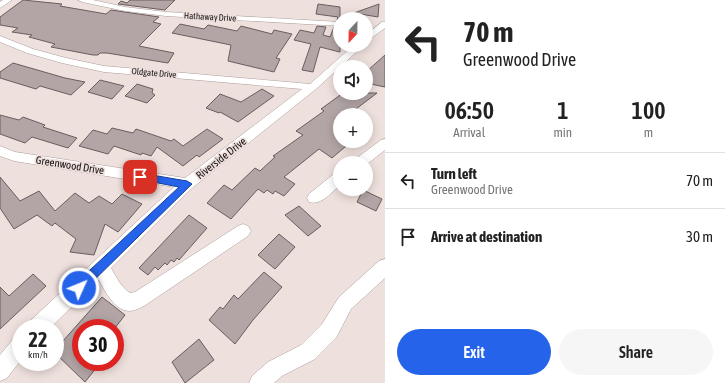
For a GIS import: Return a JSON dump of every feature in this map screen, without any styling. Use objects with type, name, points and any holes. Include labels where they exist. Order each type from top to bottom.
[{"type":"street","points":[[0,6],[8,0]]},
{"type":"street","name":"Hathaway Drive","points":[[82,0],[126,9],[166,14],[333,24]]},
{"type":"street","points":[[373,26],[383,25]]},
{"type":"street","points":[[373,33],[383,25]]},
{"type":"street","name":"Oldgate Drive","points":[[0,39],[30,51],[65,61],[104,69],[312,87]]},
{"type":"street","name":"Riverside Drive","points":[[46,319],[187,184],[312,87],[351,52]]},
{"type":"street","points":[[368,156],[385,143]]},
{"type":"street","name":"Greenwood Drive","points":[[0,151],[14,156],[187,184]]},
{"type":"street","points":[[314,198],[333,183]]},
{"type":"street","points":[[101,267],[112,287],[121,297],[129,302],[138,300],[243,231]]},
{"type":"street","points":[[259,383],[275,369],[308,352],[329,331],[345,303],[385,267]]},
{"type":"street","points":[[0,371],[12,356]]},
{"type":"building","points":[[23,0],[62,4],[60,6],[106,14],[111,10],[159,17],[153,22],[161,24],[139,46],[174,53],[168,63],[107,53],[93,55],[51,47],[55,44],[29,37],[32,35],[12,32],[18,28],[0,25],[0,17]]},
{"type":"building","points":[[130,0],[175,0],[165,10],[118,4],[121,1],[127,3]]},
{"type":"building","points":[[318,4],[340,7],[340,12],[333,12],[333,16],[316,14]]},
{"type":"building","points":[[379,4],[378,17],[373,16],[373,12],[357,12]]},
{"type":"building","points":[[180,24],[204,29],[208,25],[237,31],[241,26],[272,34],[274,30],[292,34],[276,58],[280,59],[274,72],[228,61],[231,45],[172,33]]},
{"type":"building","points":[[317,26],[326,27],[323,35],[330,37],[333,30],[333,50],[320,47],[313,72],[302,70],[311,44],[294,40],[300,30],[314,33]]},
{"type":"building","points":[[385,55],[385,87],[373,84],[373,66]]},
{"type":"building","points":[[13,63],[65,78],[85,82],[71,95],[40,86],[36,89],[0,78],[0,72]]},
{"type":"building","points":[[100,80],[124,86],[112,99],[88,92]]},
{"type":"building","points":[[137,84],[153,89],[152,93],[155,95],[147,103],[125,96]]},
{"type":"building","points":[[262,89],[274,96],[238,122],[220,112],[219,113],[206,108],[220,94],[241,102]]},
{"type":"building","points":[[333,100],[368,100],[357,108],[333,108],[333,148],[344,148],[332,158],[319,149],[284,177],[295,184],[284,196],[275,191],[273,194],[267,190],[264,193],[258,189],[231,219],[207,203],[224,185],[232,190],[255,168],[260,171],[275,157],[273,156],[303,135],[296,131],[324,111],[321,109]]},
{"type":"building","points":[[0,115],[19,120],[23,117],[45,125],[43,127],[77,138],[68,148],[32,137],[25,143],[0,134]]},
{"type":"building","points":[[112,128],[133,133],[136,129],[171,141],[174,139],[183,146],[207,129],[223,139],[199,157],[197,155],[183,166],[157,147],[151,156],[142,153],[141,155],[114,146],[108,154],[79,146],[93,130],[107,134]]},
{"type":"building","points":[[0,177],[20,201],[39,191],[55,211],[75,193],[89,203],[99,196],[112,204],[122,194],[142,204],[118,232],[105,224],[94,255],[70,252],[76,239],[55,223],[52,226],[37,215],[14,229],[0,208]]},
{"type":"building","points":[[373,195],[382,199],[376,211],[357,202],[360,196],[373,196]]},
{"type":"building","points":[[299,206],[321,226],[308,236],[285,215]]},
{"type":"building","points":[[189,215],[207,228],[179,260],[177,258],[174,262],[171,260],[167,265],[165,263],[158,270],[155,267],[148,275],[139,268]]},
{"type":"building","points":[[279,234],[295,247],[275,269],[258,255]]},
{"type":"building","points":[[264,272],[282,287],[253,320],[235,344],[209,320],[220,307],[223,309],[234,295],[238,299]]},
{"type":"building","points":[[33,274],[46,286],[0,329],[0,287],[9,296]]},
{"type":"building","points":[[102,297],[125,315],[122,319],[82,319]]},
{"type":"building","points":[[72,331],[72,369],[64,362],[64,340]]},
{"type":"building","points":[[199,339],[214,360],[185,383],[172,362]]},
{"type":"building","points":[[74,371],[94,371],[85,382]]},
{"type":"route","points":[[79,288],[187,184],[140,177]]}]
